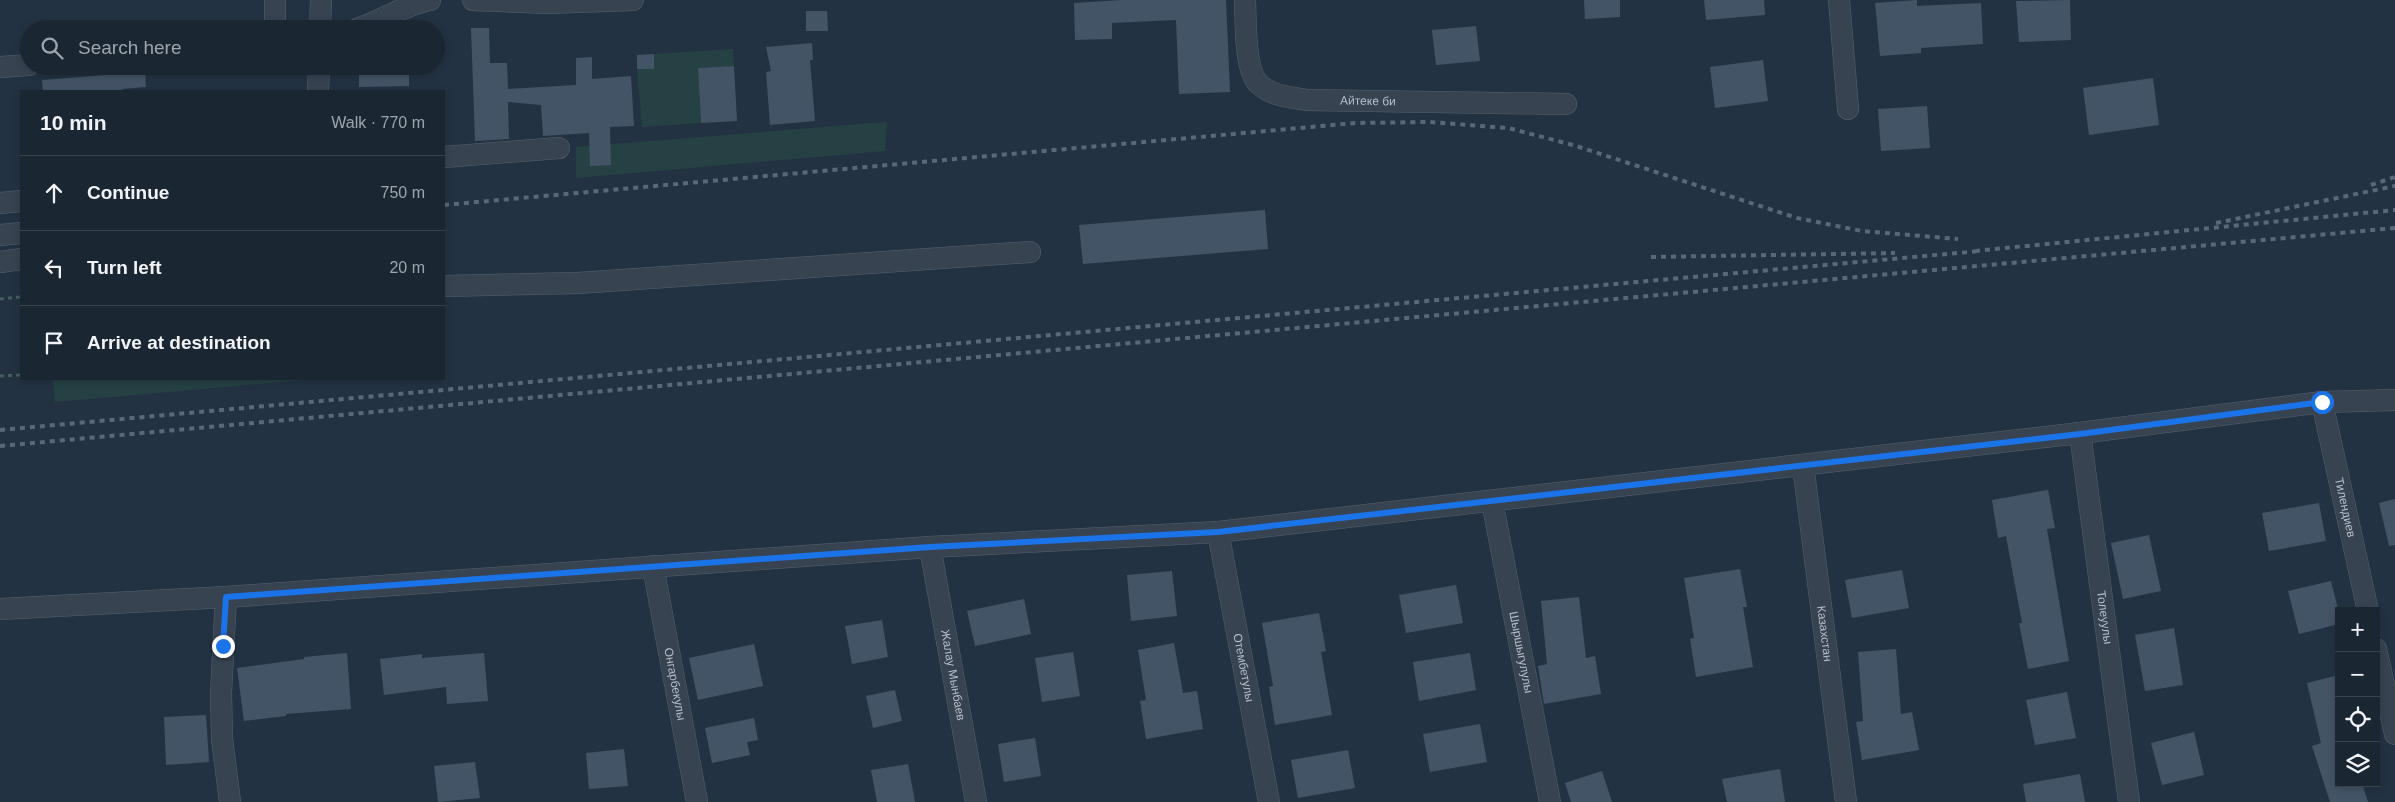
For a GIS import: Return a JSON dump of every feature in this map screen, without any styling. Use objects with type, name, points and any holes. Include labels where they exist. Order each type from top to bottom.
[{"type":"street","points":[[275,0],[275,20]]},
{"type":"street","points":[[320,20],[321,0]]},
{"type":"street","points":[[383,20],[414,3],[430,0]]},
{"type":"street","points":[[473,0],[548,2],[633,0]]},
{"type":"street","name":"Айтеке би","points":[[1245,0],[1249,63],[1258,84],[1277,94],[1307,100],[1566,104]]},
{"type":"street","points":[[1838,0],[1848,109]]},
{"type":"street","points":[[0,67],[20,66]]},
{"type":"street","points":[[318,90],[319,75]]},
{"type":"street","points":[[445,157],[559,148]]},
{"type":"street","points":[[0,203],[20,201]]},
{"type":"street","points":[[0,236],[20,233]]},
{"type":"street","points":[[445,286],[578,283],[1030,252]]},
{"type":"street","points":[[0,262],[20,260]]},
{"type":"street","points":[[0,609],[226,597],[930,547],[1218,532],[2080,434],[2322,402],[2395,400]]},
{"type":"street","name":"Тилендиев","points":[[2322,402],[2367,607]]},
{"type":"street","name":"Толеуулы","points":[[2080,434],[2129,802]]},
{"type":"street","name":"Казахстан","points":[[1803,465],[1846,802]]},
{"type":"street","name":"Шыршыгулулы","points":[[1492,501],[1550,802]]},
{"type":"street","name":"Отембетулы","points":[[1218,532],[1269,802]]},
{"type":"street","name":"Жалау Мынбаев","points":[[930,547],[976,802]]},
{"type":"street","name":"Онгарбекулы","points":[[653,566],[697,802]]},
{"type":"street","points":[[226,597],[222,739],[230,802]]},
{"type":"street","points":[[2377,652],[2395,734]]},
{"type":"path","points":[[0,299],[20,297]]},
{"type":"path","points":[[0,376],[20,374]]},
{"type":"green space","points":[[733,49],[734,66],[698,68],[701,123],[642,127],[637,69],[654,69],[654,54]]},
{"type":"green space","points":[[887,122],[885,151],[576,178],[576,147]]},
{"type":"green space","points":[[53,380],[305,380],[55,402]]},
{"type":"building","points":[[1121,0],[1226,0],[1230,92],[1179,94],[1176,20],[1112,23],[1112,39],[1075,40],[1074,3]]},
{"type":"building","points":[[1584,0],[1620,0],[1620,17],[1585,19]]},
{"type":"building","points":[[1704,0],[1764,0],[1765,15],[1706,20]]},
{"type":"building","points":[[1917,0],[1917,6],[1981,3],[1983,44],[1921,48],[1921,53],[1880,56],[1875,3]]},
{"type":"building","points":[[2070,0],[2071,40],[2019,42],[2016,1]]},
{"type":"building","points":[[806,11],[827,11],[828,31],[806,31]]},
{"type":"building","points":[[1476,26],[1480,61],[1436,65],[1432,30]]},
{"type":"building","points":[[471,28],[489,28],[490,63],[507,63],[508,89],[576,85],[576,58],[592,57],[592,79],[631,76],[634,126],[610,127],[611,165],[590,166],[589,133],[543,136],[541,105],[508,102],[509,139],[475,141]]},
{"type":"building","points":[[812,43],[813,60],[810,60],[815,121],[770,125],[766,72],[771,71],[766,47]]},
{"type":"building","points":[[654,54],[654,69],[637,69],[637,55]]},
{"type":"building","points":[[1763,60],[1768,101],[1715,108],[1710,67]]},
{"type":"building","points":[[734,66],[737,121],[701,123],[698,68]]},
{"type":"building","points":[[106,75],[145,75],[146,87],[122,90],[43,90],[42,80]]},
{"type":"building","points":[[359,75],[409,75],[409,86],[359,87]]},
{"type":"building","points":[[2153,78],[2159,125],[2089,135],[2083,88]]},
{"type":"building","points":[[1927,106],[1930,148],[1881,151],[1878,109]]},
{"type":"building","points":[[1265,210],[1268,249],[1083,264],[1079,225]]},
{"type":"building","points":[[2048,490],[2055,528],[2047,529],[2069,661],[2028,669],[2019,623],[2022,623],[2006,536],[1998,538],[1992,500]]},
{"type":"building","points":[[2395,499],[2395,545],[2389,546],[2379,503]]},
{"type":"building","points":[[2319,503],[2326,541],[2269,551],[2262,513]]},
{"type":"building","points":[[2149,535],[2161,591],[2123,599],[2111,543]]},
{"type":"building","points":[[1740,569],[1747,607],[1743,607],[1753,667],[1696,677],[1690,639],[1694,638],[1684,578]]},
{"type":"building","points":[[1902,570],[1909,608],[1852,618],[1845,580]]},
{"type":"building","points":[[1172,571],[1177,616],[1131,621],[1127,575]]},
{"type":"building","points":[[2331,581],[2338,607],[2335,607],[2335,625],[2299,634],[2288,591]]},
{"type":"building","points":[[1456,585],[1463,623],[1406,633],[1399,595]]},
{"type":"building","points":[[1579,597],[1586,658],[1595,656],[1601,694],[1544,704],[1538,666],[1547,664],[1541,601]]},
{"type":"building","points":[[1024,599],[1031,634],[975,646],[967,611]]},
{"type":"building","points":[[1319,613],[1326,651],[1321,652],[1332,715],[1275,725],[1269,687],[1273,686],[1262,623]]},
{"type":"building","points":[[882,620],[888,657],[852,664],[845,626]]},
{"type":"building","points":[[2174,628],[2183,685],[2145,691],[2135,635]]},
{"type":"building","points":[[1174,643],[1183,693],[1197,691],[1203,729],[1146,739],[1140,701],[1146,700],[1138,650]]},
{"type":"building","points":[[754,644],[763,686],[698,700],[689,658]]},
{"type":"building","points":[[1896,649],[1901,714],[1912,712],[1919,750],[1862,760],[1856,722],[1863,721],[1858,652]]},
{"type":"building","points":[[1073,652],[1080,696],[1042,702],[1035,658]]},
{"type":"building","points":[[347,653],[351,709],[286,714],[286,716],[244,721],[237,668],[304,659],[304,657]]},
{"type":"building","points":[[484,653],[488,701],[447,704],[446,687],[384,695],[380,659],[422,654],[422,658]]},
{"type":"building","points":[[1470,653],[1476,690],[1419,701],[1413,662]]},
{"type":"building","points":[[2335,676],[2335,787],[2363,787],[2368,802],[2330,802],[2312,746],[2321,743],[2307,683]]},
{"type":"building","points":[[895,690],[902,721],[873,728],[866,696]]},
{"type":"building","points":[[2067,692],[2076,738],[2035,745],[2026,700]]},
{"type":"building","points":[[206,715],[209,762],[166,765],[164,717]]},
{"type":"building","points":[[754,718],[758,740],[747,742],[750,755],[712,763],[705,728]]},
{"type":"building","points":[[1480,724],[1487,762],[1430,772],[1423,734]]},
{"type":"building","points":[[2194,732],[2204,775],[2162,785],[2151,743]]},
{"type":"building","points":[[1035,738],[1041,776],[1004,782],[998,744]]},
{"type":"building","points":[[624,749],[628,786],[589,789],[586,753]]},
{"type":"building","points":[[1348,750],[1355,788],[1298,798],[1291,760]]},
{"type":"building","points":[[475,762],[480,798],[438,802],[434,766]]},
{"type":"building","points":[[908,764],[915,802],[877,802],[871,770]]},
{"type":"building","points":[[1780,769],[1785,802],[1727,802],[1722,779]]},
{"type":"building","points":[[1602,771],[1612,802],[1571,802],[1565,783]]},
{"type":"building","points":[[2080,774],[2085,802],[2026,802],[2023,784]]},
{"type":"railway","points":[[445,205],[1355,123],[1429,122],[1508,128],[1573,145],[1797,218],[1862,231],[1958,239]]},
{"type":"railway","points":[[2371,185],[2395,177]]},
{"type":"railway","points":[[2216,223],[2395,186]]},
{"type":"railway","points":[[1975,251],[2395,210]]},
{"type":"railway","points":[[0,446],[2395,228]]},
{"type":"railway","points":[[0,430],[1980,251]]},
{"type":"railway","points":[[1651,257],[1895,253]]},
{"type":"route","points":[[223,646],[226,597],[930,547],[1218,532],[2080,434],[2322,402]]}]
